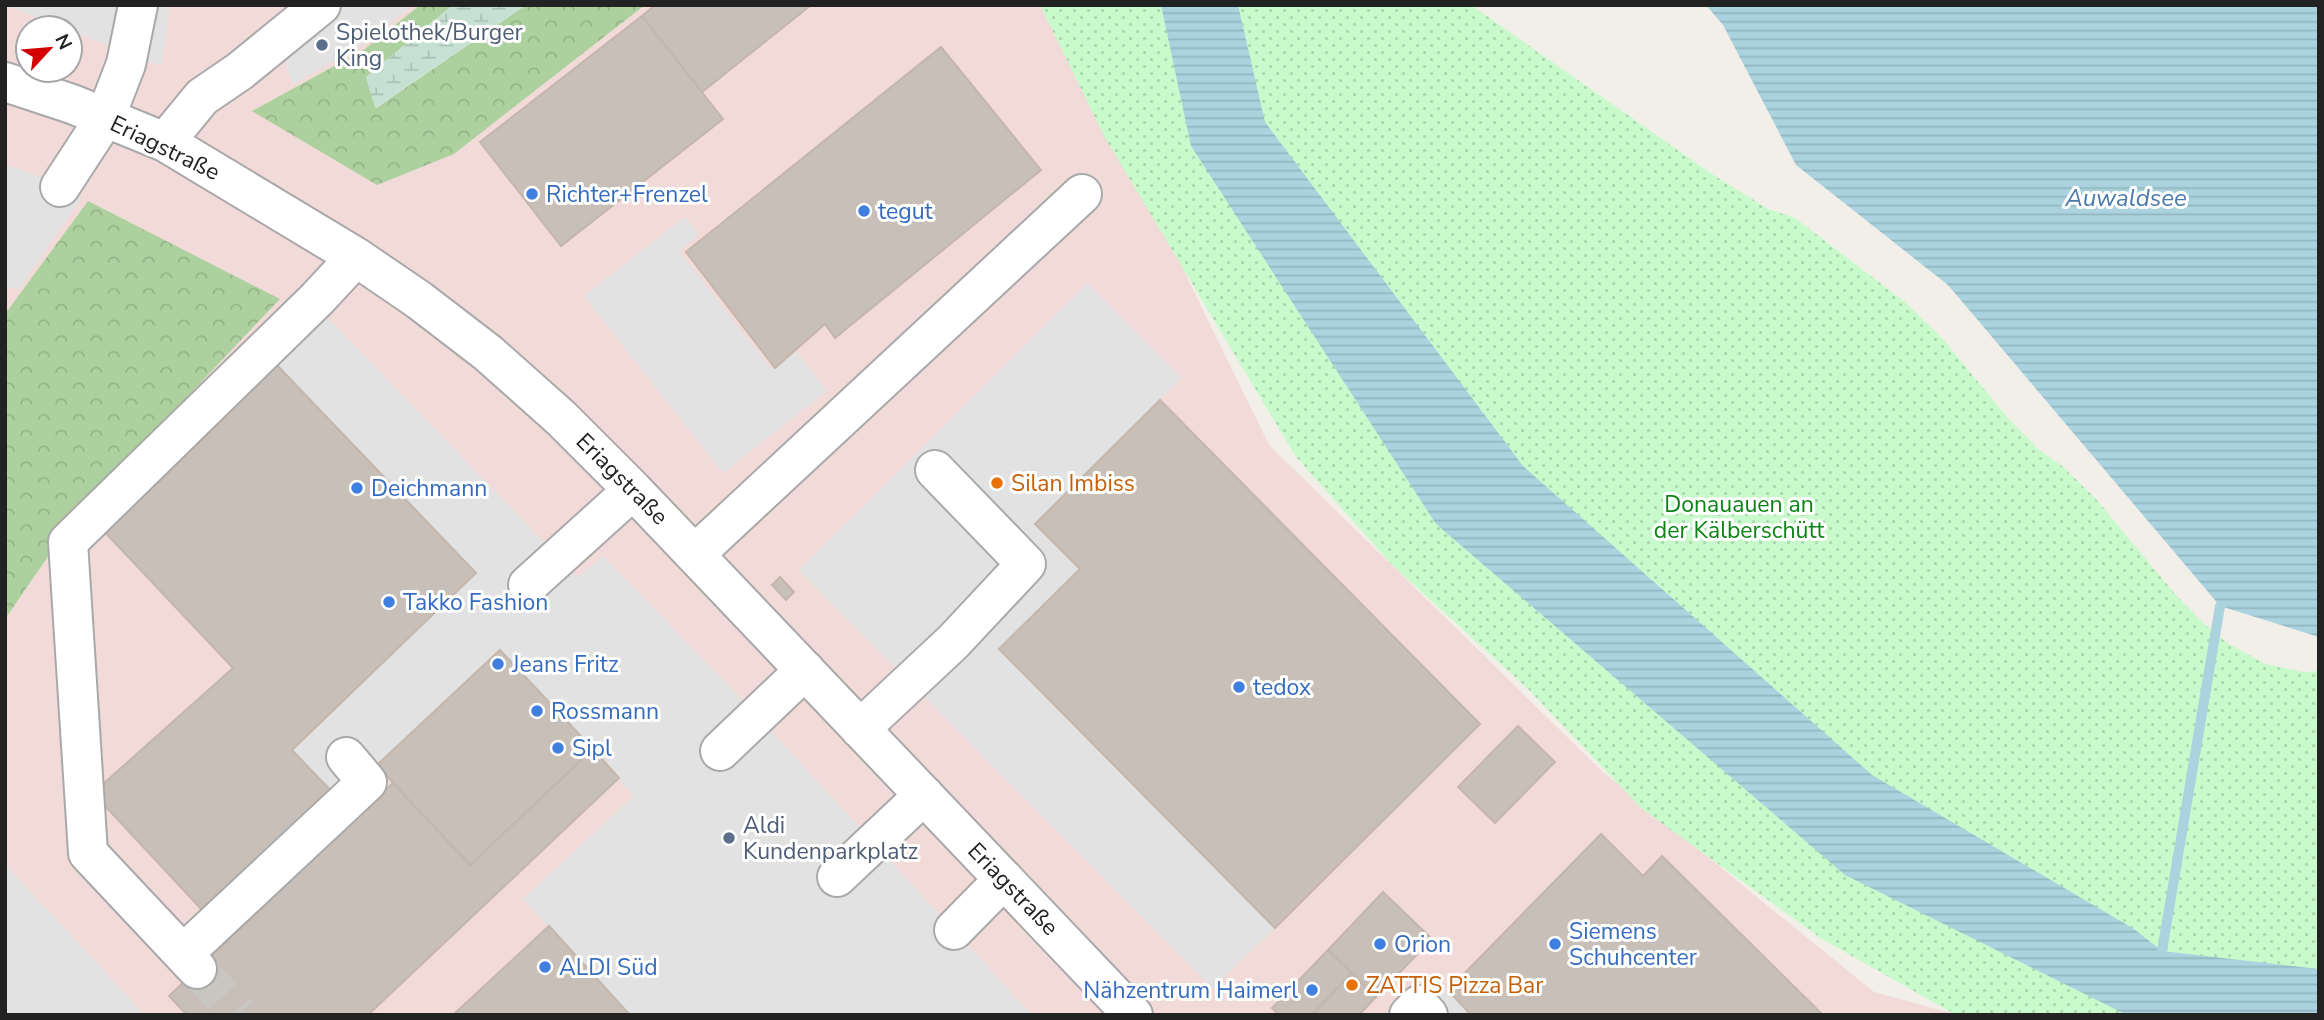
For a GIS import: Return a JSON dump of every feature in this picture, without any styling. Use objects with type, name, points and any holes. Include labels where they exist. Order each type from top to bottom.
[{"type":"street","points":[[60,187],[105,118],[126,64],[138,5]]},
{"type":"street","points":[[164,142],[202,97],[240,71],[321,5]]},
{"type":"street","name":"Eriagstraße","points":[[5,82],[164,142],[356,257],[419,300],[488,353],[561,418],[695,554],[1003,879],[1115,1008]]},
{"type":"street","points":[[695,554],[1082,194]]},
{"type":"street","points":[[346,757],[367,782],[190,962],[88,853],[68,542],[317,299],[356,257]]},
{"type":"street","points":[[860,729],[953,642],[1026,564],[935,470]]},
{"type":"street","points":[[527,585],[633,490]]},
{"type":"street","points":[[720,751],[805,670]]},
{"type":"street","points":[[836,877],[924,795]]},
{"type":"street","points":[[954,930],[1003,879]]},
{"type":"street","points":[[1409,1015],[1419,1005],[1428,1015]]},
{"type":"shaded area","points":[[5,5],[420,5],[365,49],[252,111],[454,154],[645,5],[1054,5],[1269,445],[1603,772],[1874,992],[1958,1015],[5,1015],[5,619],[83,506],[88,201],[5,314]]},
{"type":"shaded area","points":[[5,5],[170,5],[161,66],[84,36],[84,14],[27,14]]},
{"type":"shaded area","name":"Spielothek/Burger King","points":[[287,5],[413,5],[364,44],[292,85],[281,46]]},
{"type":"shaded area","points":[[5,165],[23,170],[82,197],[19,289],[5,287]]},
{"type":"shaded area","points":[[685,217],[699,235],[679,251],[771,369],[796,351],[827,391],[723,473],[584,296]]},
{"type":"shaded area","points":[[1088,283],[1182,378],[1035,524],[1080,569],[999,650],[1275,928],[1213,989],[799,570]]},
{"type":"shaded area","points":[[323,313],[578,577],[603,556],[740,697],[1032,1015],[630,1015],[523,899],[634,796],[501,650],[378,764],[335,795],[292,750],[476,573],[273,361]]},
{"type":"shaded area","points":[[5,864],[145,1015],[5,1015]]},
{"type":"shaded area","points":[[1434,977],[1471,1015],[1396,1015]]},
{"type":"green space","points":[[420,5],[453,5],[366,77],[376,108],[526,5],[645,5],[454,154],[377,185],[252,111],[365,49]]},
{"type":"green space","points":[[453,5],[526,5],[375,108],[366,77]]},
{"type":"green space","name":"Donauauen an der Kälberschütt","points":[[1040,5],[1471,5],[1712,174],[1768,209],[1795,218],[1905,302],[1942,338],[2007,417],[2038,449],[2062,466],[2095,498],[2201,621],[2227,643],[2266,664],[2303,672],[2319,671],[2319,1015],[1956,1015],[1822,939],[1642,809],[1530,691],[1392,565],[1296,457],[1105,138]]},
{"type":"green space","points":[[88,201],[280,299],[83,506],[5,619],[5,314]]},
{"type":"water","points":[[1161,5],[1238,5],[1265,122],[1523,466],[1872,775],[2134,929],[2162,951],[2319,969],[2319,1015],[2127,1015],[1845,875],[1436,524],[1191,146]]},
{"type":"water","name":"Auwaldsee","points":[[1706,5],[2319,5],[2319,637],[2220,606],[1948,285],[1796,165],[1723,25]]},
{"type":"building","points":[[655,5],[811,5],[702,92],[642,16]]},
{"type":"building","points":[[642,16],[723,119],[561,246],[480,142]]},
{"type":"building","name":"tegut","points":[[941,47],[1041,170],[835,338],[825,324],[775,368],[686,252]]},
{"type":"building","points":[[273,361],[476,573],[292,750],[335,795],[203,911],[93,793],[233,668],[100,527]]},
{"type":"building","name":"tedox","points":[[1160,400],[1480,724],[1275,928],[999,649],[1080,569],[1035,524]]},
{"type":"building","points":[[780,577],[794,592],[786,600],[772,585]]},
{"type":"building","points":[[500,650],[593,749],[470,865],[378,764]]},
{"type":"building","points":[[1518,726],[1555,762],[1495,823],[1458,787]]},
{"type":"building","points":[[593,749],[619,778],[368,1015],[187,1015],[169,996],[393,783],[470,865]]},
{"type":"building","points":[[1601,834],[1643,876],[1662,856],[1823,1015],[1471,1015],[1448,990]]},
{"type":"building","name":"Orion","points":[[1383,892],[1432,939],[1376,997],[1328,950]]},
{"type":"building","name":"ALDI Süd","points":[[549,926],[630,1015],[453,1015]]},
{"type":"building","name":"Nähzentrum Haimerl","points":[[1328,950],[1352,973],[1312,1015],[1279,1015],[1272,1008]]},
{"type":"building","name":"ZATTIS Pizza Bar","points":[[1352,973],[1376,997],[1359,1015],[1312,1015]]},
{"type":"waterway","points":[[2162,951],[2220,606]]},
{"type":"tunnel","points":[[197,969],[239,1015]]},
{"type":"place","name":"Spielothek/Burger King","points":[[322,45]]},
{"type":"place","name":"Richter+Frenzel","points":[[532,194]]},
{"type":"place","name":"tegut","points":[[864,211]]},
{"type":"place","name":"Silan Imbiss","points":[[997,483]]},
{"type":"place","name":"Deichmann","points":[[357,488]]},
{"type":"place","name":"Takko Fashion","points":[[389,602]]},
{"type":"place","name":"Jeans Fritz","points":[[498,664]]},
{"type":"place","name":"tedox","points":[[1239,687]]},
{"type":"place","name":"Rossmann","points":[[537,711]]},
{"type":"place","name":"Sipl","points":[[558,748]]},
{"type":"place","name":"Aldi Kundenparkplatz","points":[[729,838]]},
{"type":"place","name":"Orion","points":[[1380,944]]},
{"type":"place","name":"Siemens Schuhcenter","points":[[1555,944]]},
{"type":"place","name":"ALDI Süd","points":[[545,967]]},
{"type":"place","name":"ZATTIS Pizza Bar","points":[[1352,985]]},
{"type":"place","name":"Nähzentrum Haimerl","points":[[1312,990]]}]
